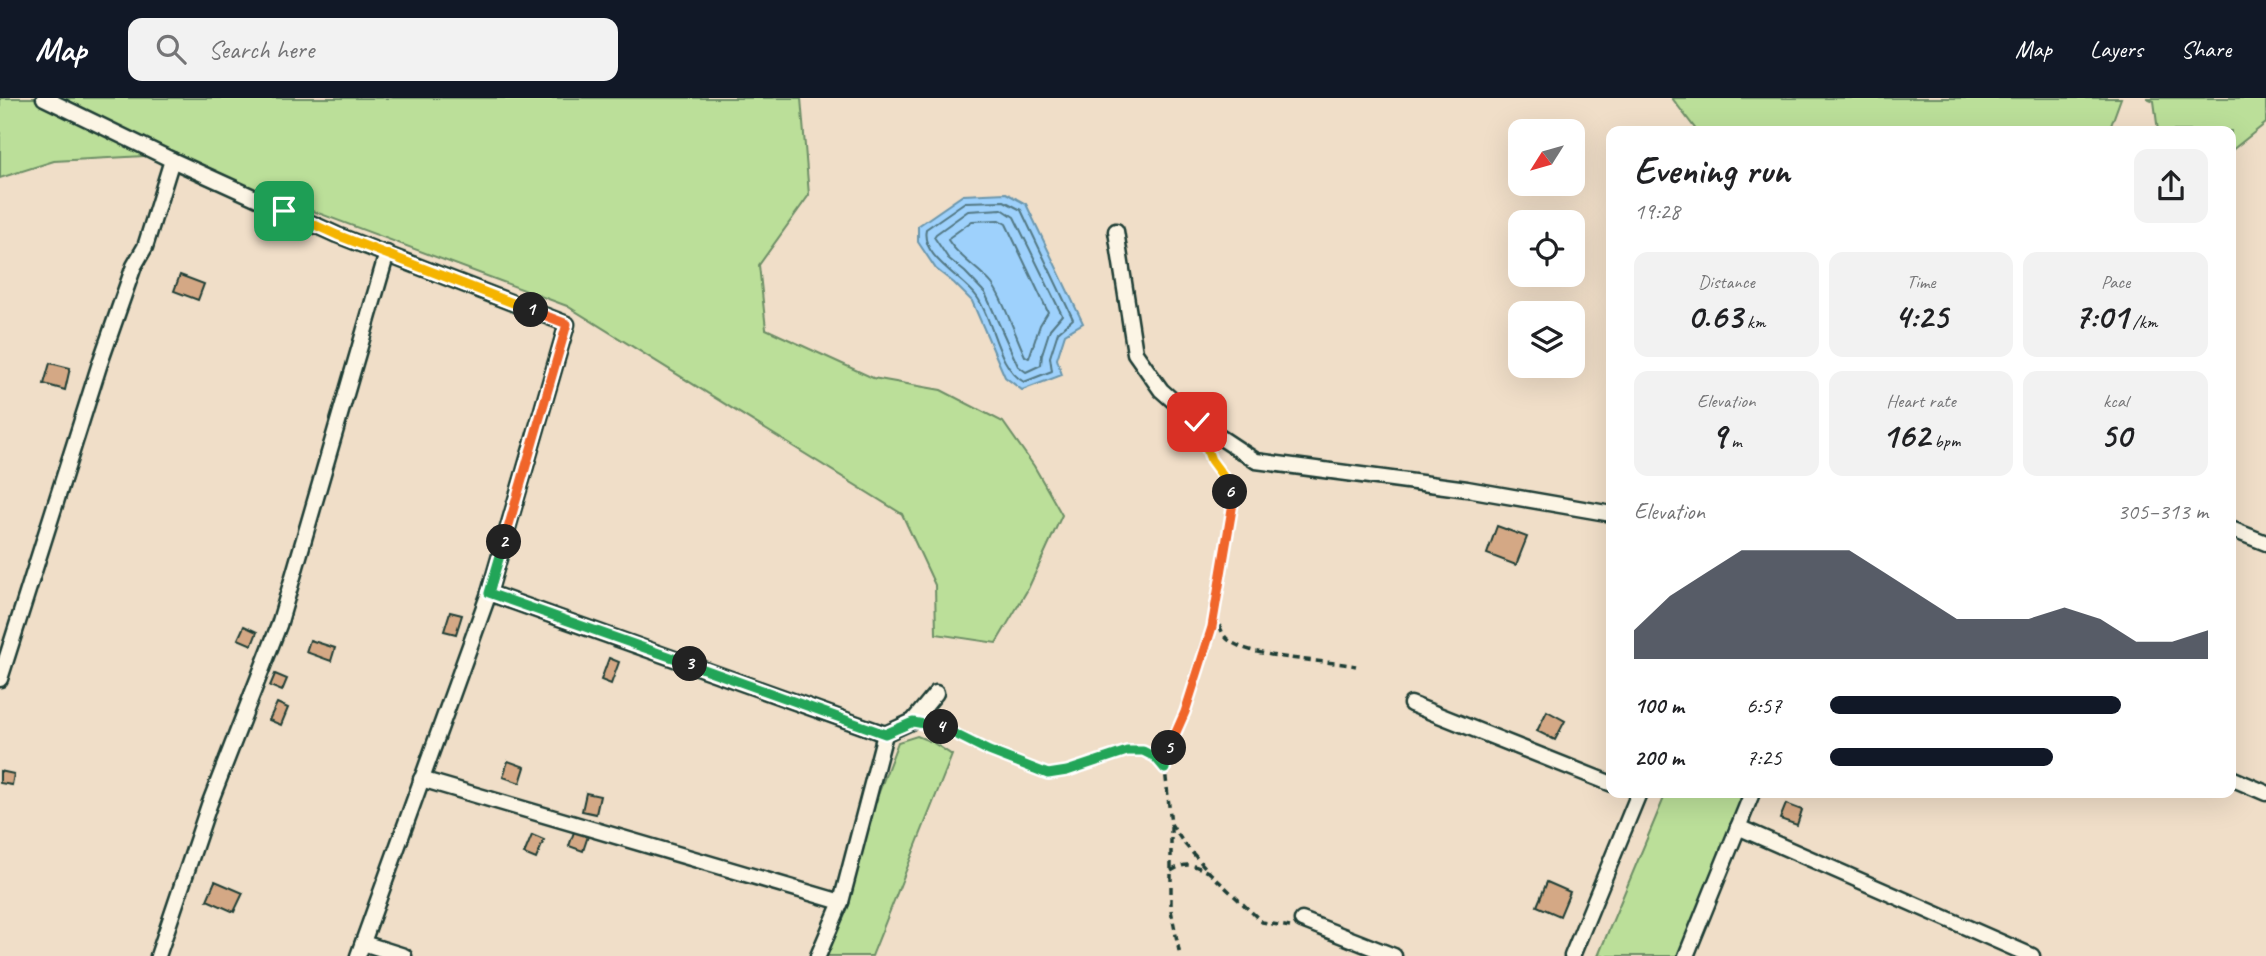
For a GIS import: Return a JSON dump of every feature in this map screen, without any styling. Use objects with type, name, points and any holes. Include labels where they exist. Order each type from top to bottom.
[{"type":"street","points":[[44,98],[337,235],[567,324],[489,593],[360,950],[404,956]]},
{"type":"street","points":[[0,679],[100,363],[134,266],[145,247],[172,160]]},
{"type":"street","points":[[1116,231],[1135,354],[1161,390],[1197,422],[1256,461],[1467,489],[1606,513]]},
{"type":"street","points":[[158,956],[209,805],[279,625],[387,253]]},
{"type":"street","points":[[2236,531],[2266,543]]},
{"type":"street","points":[[489,593],[885,734],[913,722],[936,692]]},
{"type":"street","points":[[1410,704],[1606,782]]},
{"type":"street","points":[[818,956],[841,902],[885,734]]},
{"type":"street","points":[[421,779],[841,902]]},
{"type":"street","points":[[2236,780],[2266,793]]},
{"type":"street","points":[[1572,956],[1635,798]]},
{"type":"street","points":[[1686,956],[1750,798]]},
{"type":"street","points":[[1738,827],[2032,956]]},
{"type":"street","points":[[1301,920],[1394,956]]},
{"type":"path","points":[[1180,956],[1171,910],[1171,824],[1165,769],[1170,742],[1185,712],[1212,627],[1233,503],[1228,483],[1211,460],[1197,422]]},
{"type":"path","points":[[1215,612],[1224,637],[1245,649],[1356,666]]},
{"type":"path","points":[[913,722],[936,725],[989,751],[1048,774],[1067,771],[1127,751],[1143,751],[1155,757],[1165,769]]},
{"type":"path","points":[[1171,824],[1210,873],[1262,922],[1291,927],[1301,920]]},
{"type":"path","points":[[1171,871],[1181,865],[1194,864],[1210,873]]},
{"type":"green space","points":[[0,98],[801,98],[809,195],[759,265],[766,329],[873,378],[941,390],[1003,422],[1034,466],[1062,515],[1028,589],[996,643],[936,634],[935,585],[902,514],[567,306],[163,155],[54,161],[0,178]]},
{"type":"green space","points":[[1672,98],[2121,98],[2111,126],[1693,126]]},
{"type":"green space","points":[[2147,98],[2266,98],[2266,123],[2236,147],[2236,126],[2157,126],[2154,101]]},
{"type":"green space","points":[[917,736],[952,755],[872,956],[817,956],[898,742]]},
{"type":"green space","points":[[1664,798],[1744,798],[1679,956],[1598,956]]},
{"type":"water","points":[[1006,193],[1026,204],[1083,323],[1065,334],[1057,359],[1062,375],[1022,390],[1005,377],[972,301],[936,269],[918,242],[918,226],[963,195]]},
{"type":"building","points":[[180,275],[204,284],[198,300],[174,291]]},
{"type":"building","points":[[50,363],[70,368],[65,390],[44,384]]},
{"type":"building","points":[[1497,526],[1527,537],[1516,565],[1487,554]]},
{"type":"building","points":[[450,612],[462,615],[456,634],[444,631]]},
{"type":"building","points":[[244,626],[257,632],[252,645],[238,639]]},
{"type":"building","points":[[310,640],[335,648],[331,661],[306,652]]},
{"type":"building","points":[[609,658],[619,662],[611,684],[601,680]]},
{"type":"building","points":[[275,674],[287,679],[282,691],[270,686]]},
{"type":"building","points":[[277,703],[288,708],[281,725],[269,720]]},
{"type":"building","points":[[1547,711],[1565,721],[1555,740],[1537,731]]},
{"type":"building","points":[[508,761],[525,767],[520,783],[503,777]]},
{"type":"building","points":[[0,771],[14,774],[12,785],[0,783]]},
{"type":"building","points":[[586,793],[600,796],[596,814],[582,811]]},
{"type":"building","points":[[1786,804],[1802,810],[1797,825],[1780,819]]},
{"type":"building","points":[[574,832],[588,836],[583,851],[569,846]]},
{"type":"building","points":[[532,835],[544,840],[536,859],[524,854]]},
{"type":"building","points":[[215,881],[243,893],[234,912],[207,900]]},
{"type":"building","points":[[1547,882],[1570,892],[1560,916],[1537,906]]},
{"type":"route","points":[[284,211],[337,235],[567,324],[489,593],[885,734],[913,722],[936,725],[989,751],[1048,774],[1067,771],[1127,751],[1143,751],[1155,757],[1165,769],[1170,742],[1185,712],[1212,627],[1233,503],[1228,483],[1211,460],[1197,422]]}]
